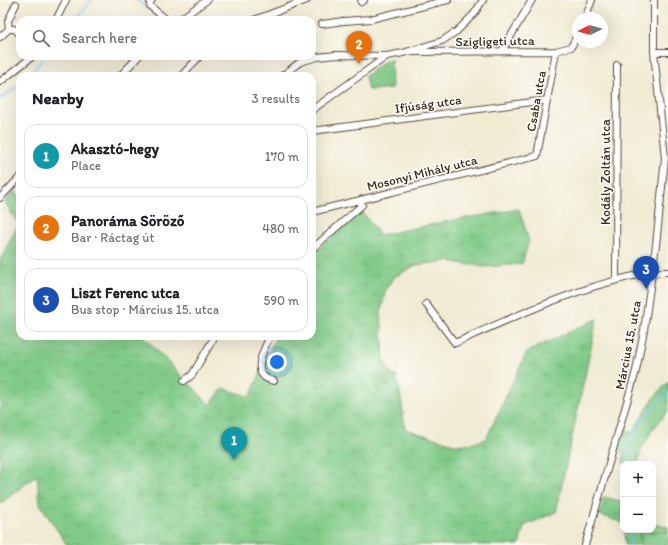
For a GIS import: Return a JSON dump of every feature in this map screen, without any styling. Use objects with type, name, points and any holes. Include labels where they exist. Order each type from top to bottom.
[{"type":"street","points":[[58,16],[66,0]]},
{"type":"street","points":[[152,0],[150,2],[150,6],[162,16]]},
{"type":"street","points":[[184,16],[207,0]]},
{"type":"street","points":[[265,16],[307,0]]},
{"type":"street","points":[[322,24],[344,20],[371,19],[448,0]]},
{"type":"street","points":[[316,57],[336,55],[387,56],[403,53],[442,41],[450,36],[477,11],[483,0]]},
{"type":"street","points":[[502,51],[532,0]]},
{"type":"street","points":[[587,12],[592,0]]},
{"type":"street","name":"Március 15. utca","points":[[585,545],[636,371],[652,272],[665,158],[654,52],[654,0]]},
{"type":"street","points":[[9,29],[8,21],[16,4]]},
{"type":"street","points":[[9,29],[16,31]]},
{"type":"street","points":[[0,37],[9,29]]},
{"type":"street","name":"Szigligeti utca","points":[[403,53],[431,51],[450,53],[556,51],[571,47],[572,45]]},
{"type":"street","name":"Csaba utca","points":[[538,156],[546,100],[556,51]]},
{"type":"street","points":[[654,52],[668,52]]},
{"type":"street","points":[[316,107],[387,56]]},
{"type":"street","points":[[0,82],[28,60]]},
{"type":"street","points":[[124,72],[136,60]]},
{"type":"street","points":[[185,72],[196,60]]},
{"type":"street","points":[[287,72],[300,62],[307,60]]},
{"type":"street","name":"Kodály Zoltán utca","points":[[616,280],[617,65]]},
{"type":"street","name":"Ifjúság utca","points":[[316,130],[546,100]]},
{"type":"street","name":"Mosonyi Mihály utca","points":[[316,211],[538,156]]},
{"type":"street","points":[[0,198],[16,181]]},
{"type":"street","points":[[316,245],[362,205],[360,200]]},
{"type":"street","points":[[426,304],[455,343],[555,300],[616,280],[652,272],[668,272]]},
{"type":"street","points":[[184,381],[192,375],[213,340]]},
{"type":"street","points":[[268,340],[261,355],[259,369],[263,376],[268,380],[274,381]]},
{"type":"green space","points":[[391,59],[392,89],[368,90],[365,76],[385,61]]},
{"type":"green space","points":[[14,191],[16,193],[16,221],[5,202]]},
{"type":"green space","points":[[519,209],[529,241],[522,264],[483,267],[449,261],[416,265],[393,278],[385,292],[381,313],[384,361],[391,375],[396,376],[400,391],[405,429],[457,445],[474,443],[486,439],[527,352],[597,319],[556,512],[524,526],[519,545],[67,545],[40,504],[37,475],[0,504],[0,261],[16,228],[16,340],[147,340],[210,405],[223,388],[250,397],[274,340],[316,340],[316,251],[361,210],[380,235]]},
{"type":"green space","points":[[668,382],[668,411],[651,432],[641,451],[639,461],[623,461],[623,452],[618,450],[625,429],[632,433],[653,399]]},
{"type":"green space","points":[[604,497],[620,501],[620,522],[600,515]]},
{"type":"green space","points":[[656,525],[668,527],[668,532],[656,532]]},
{"type":"green space","points":[[668,532],[668,545],[641,545],[640,533]]},
{"type":"green space","points":[[624,533],[641,533],[641,545],[625,545]]},
{"type":"waterway","points":[[79,16],[92,0]]},
{"type":"waterway","points":[[137,0],[156,16]]},
{"type":"waterway","points":[[32,72],[42,60]]},
{"type":"waterway","points":[[0,99],[16,87]]},
{"type":"waterway","points":[[626,461],[626,451],[632,436],[643,420],[668,392]]},
{"type":"waterway","points":[[630,533],[630,545]]},
{"type":"place","name":"Panoráma Söröző","points":[[359,64]]},
{"type":"place","name":"Liszt Ferenc utca","points":[[646,289]]},
{"type":"place","name":"Akasztó-hegy","points":[[234,460]]}]
